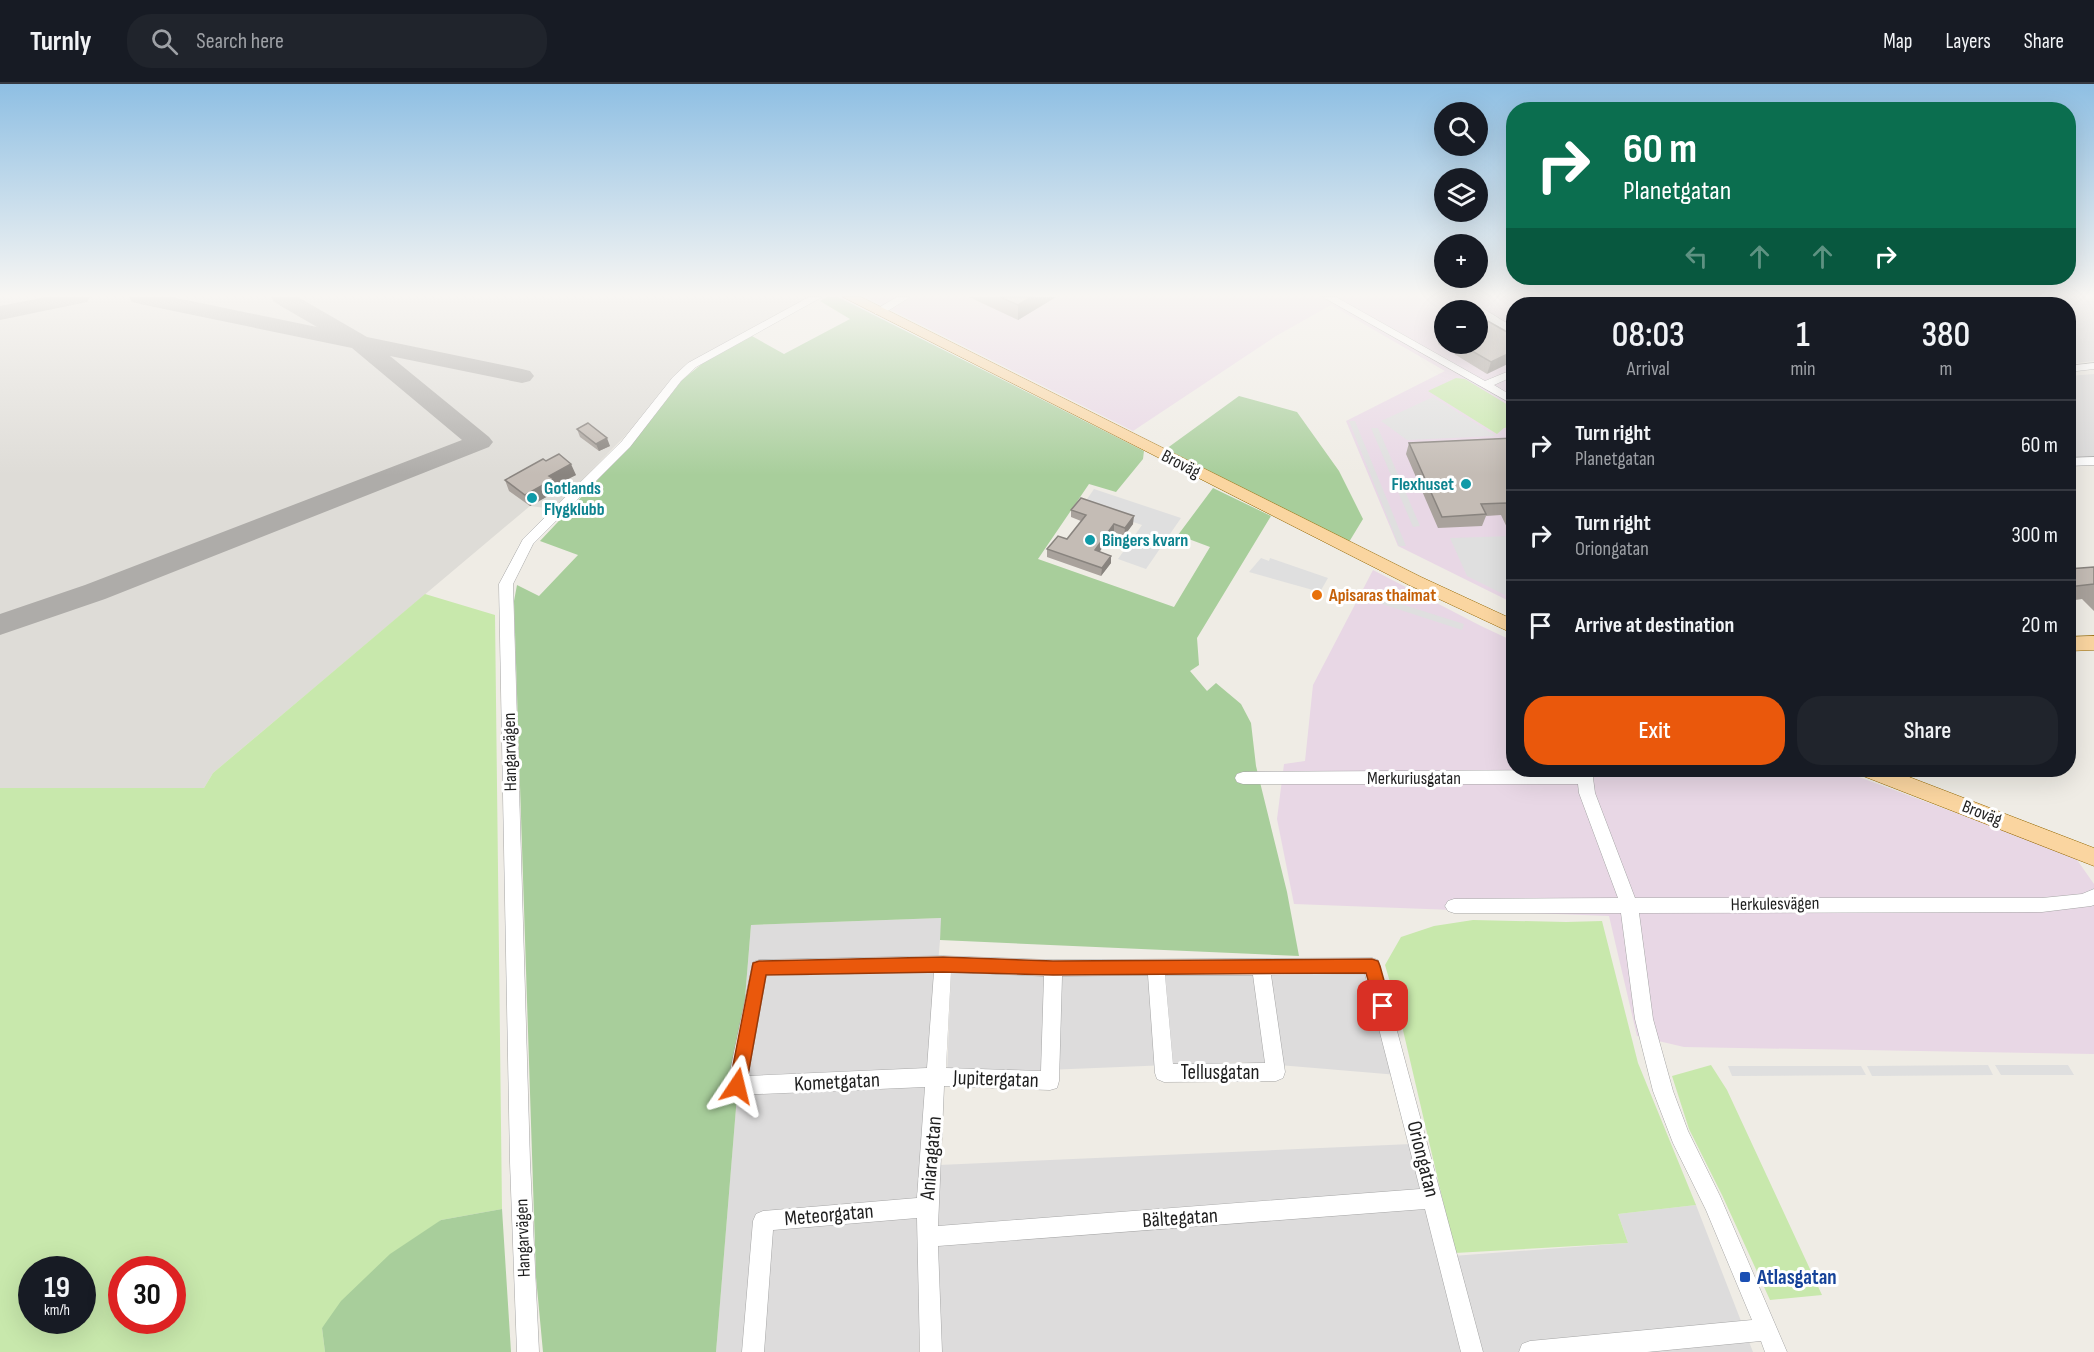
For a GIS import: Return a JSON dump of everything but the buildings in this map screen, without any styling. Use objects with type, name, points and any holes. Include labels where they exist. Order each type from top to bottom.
[{"type":"main road","name":"Broväg","points":[[967,356],[1408,578],[1506,623]]},
{"type":"main road","points":[[2076,644],[2094,643]]},
{"type":"main road","name":"Broväg","points":[[1888,777],[2094,858]]},
{"type":"street","name":"Hangarvägen","points":[[528,1352],[520,1162],[506,584],[528,542],[626,444],[677,379],[692,365],[708,356]]},
{"type":"street","points":[[1434,356],[1506,397]]},
{"type":"street","points":[[2076,368],[2094,366]]},
{"type":"street","points":[[1485,385],[1506,376]]},
{"type":"street","points":[[2076,462],[2094,461]]},
{"type":"street","name":"Merkuriusgatan","points":[[1243,778],[1506,775]]},
{"type":"street","points":[[1586,777],[1587,793],[1629,906],[1635,968],[1654,1064],[1680,1136],[1713,1203],[1776,1352]]},
{"type":"street","name":"Herkulesvägen","points":[[1454,906],[2042,904],[2085,902],[2094,896]]},
{"type":"street","points":[[943,964],[1053,968],[1261,967]]},
{"type":"street","name":"Aniaragatan","points":[[932,1352],[927,1207],[943,964]]},
{"type":"street","name":"Kometgatan","points":[[937,1077],[737,1086],[759,968],[943,964]]},
{"type":"street","name":"Oriongatan","points":[[1261,967],[1372,966],[1472,1352]]},
{"type":"street","name":"Tellusgatan","points":[[1156,968],[1164,1073],[1276,1072],[1261,967]]},
{"type":"street","name":"Jupitergatan","points":[[937,1077],[1050,1081],[1053,968]]},
{"type":"street","name":"Bältegatan","points":[[927,1237],[1433,1198]]},
{"type":"street","name":"Meteorgatan","points":[[753,1352],[763,1221],[927,1207]]},
{"type":"street","points":[[1530,1352],[1766,1330]]},
{"type":"shaded area","points":[[0,356],[702,356],[686,365],[625,436],[553,509],[530,506],[213,773],[204,788],[0,788]]},
{"type":"shaded area","points":[[984,356],[1246,356],[1133,431]]},
{"type":"shaded area","points":[[1419,356],[1506,356],[1506,600],[1398,546],[1346,421],[1445,371]]},
{"type":"shaded area","points":[[2076,356],[2094,356],[2094,361],[2076,363]]},
{"type":"shaded area","points":[[2094,374],[2094,459],[2076,460],[2076,375]]},
{"type":"shaded area","points":[[1433,397],[1496,436],[1407,440],[1381,421]]},
{"type":"shaded area","points":[[1349,421],[1355,421],[1406,546],[1399,546]]},
{"type":"shaded area","points":[[1371,428],[1378,428],[1420,526],[1413,527]]},
{"type":"shaded area","points":[[1094,489],[1181,518],[1146,569],[1118,559],[1142,525],[1083,505]]},
{"type":"shaded area","points":[[1506,536],[1506,596],[1467,576],[1450,538]]},
{"type":"shaded area","points":[[1261,558],[1269,561],[1270,558],[1328,578],[1320,592],[1249,572]]},
{"type":"shaded area","points":[[1373,570],[1506,638],[1506,777],[1859,777],[2075,857],[2094,884],[2094,1054],[1684,1047],[1637,1036],[1609,916],[1294,904],[1277,819],[1284,764],[1305,761],[1313,685]]},
{"type":"shaded area","points":[[1385,599],[1464,624],[1462,630],[1382,604]]},
{"type":"shaded area","points":[[942,918],[920,1163],[919,1352],[716,1352],[751,925]]},
{"type":"shaded area","points":[[951,971],[1368,971],[1398,1075],[1242,1062],[947,1074]]},
{"type":"shaded area","points":[[1988,1065],[1993,1075],[1872,1076],[1867,1066]]},
{"type":"shaded area","points":[[1995,1065],[2068,1065],[2074,1075],[2001,1075]]},
{"type":"shaded area","points":[[1728,1066],[1861,1066],[1866,1075],[1732,1076]]},
{"type":"shaded area","points":[[1411,1144],[1439,1257],[1628,1243],[1618,1214],[1696,1205],[1753,1352],[937,1352],[939,1165]]},
{"type":"green space","points":[[713,356],[956,356],[1144,451],[1143,459],[1116,492],[1089,484],[1038,559],[1174,607],[1210,547],[1178,535],[1213,488],[1271,516],[1197,638],[1199,665],[1190,671],[1207,691],[1216,683],[1241,704],[1251,723],[1256,766],[1287,892],[1299,956],[940,940],[941,918],[751,925],[716,1352],[543,1352],[536,1277],[514,601],[517,585],[539,596],[578,555],[540,541],[636,439],[682,380]]},
{"type":"green space","points":[[1456,378],[1465,379],[1506,404],[1506,428],[1497,434],[1428,391]]},
{"type":"green space","points":[[1239,396],[1297,412],[1339,471],[1363,519],[1349,542],[1166,449]]},
{"type":"green space","points":[[425,594],[495,615],[502,1209],[441,1220],[322,1328],[325,1352],[0,1352],[0,788],[204,788],[213,773]]},
{"type":"green space","points":[[1473,920],[1602,921],[1638,1063],[1696,1205],[1618,1214],[1628,1243],[1455,1253],[1399,1013],[1385,965],[1401,937],[1434,926]]},
{"type":"green space","points":[[1711,1065],[1727,1090],[1822,1295],[1770,1300],[1689,1129],[1672,1076]]},
{"type":"green space","points":[[502,1209],[511,1352],[325,1352],[322,1328],[341,1301],[390,1254],[441,1220]]},
{"type":"taxiway","points":[[0,625],[95,592],[480,442],[376,356]]},
{"type":"taxiway","points":[[426,356],[522,376]]},
{"type":"place","name":"Flexhuset","points":[[1466,484]]},
{"type":"place","name":"Gotlands Flygklubb","points":[[532,498]]},
{"type":"place","name":"Bingers kvarn","points":[[1090,540]]},
{"type":"place","name":"Apisaras thaimat","points":[[1317,595]]},
{"type":"place","name":"Atlasgatan","points":[[1745,1277]]},
{"type":"route","points":[[737,1086],[759,968],[943,964],[1053,968],[1372,966],[1383,1006]]}]
